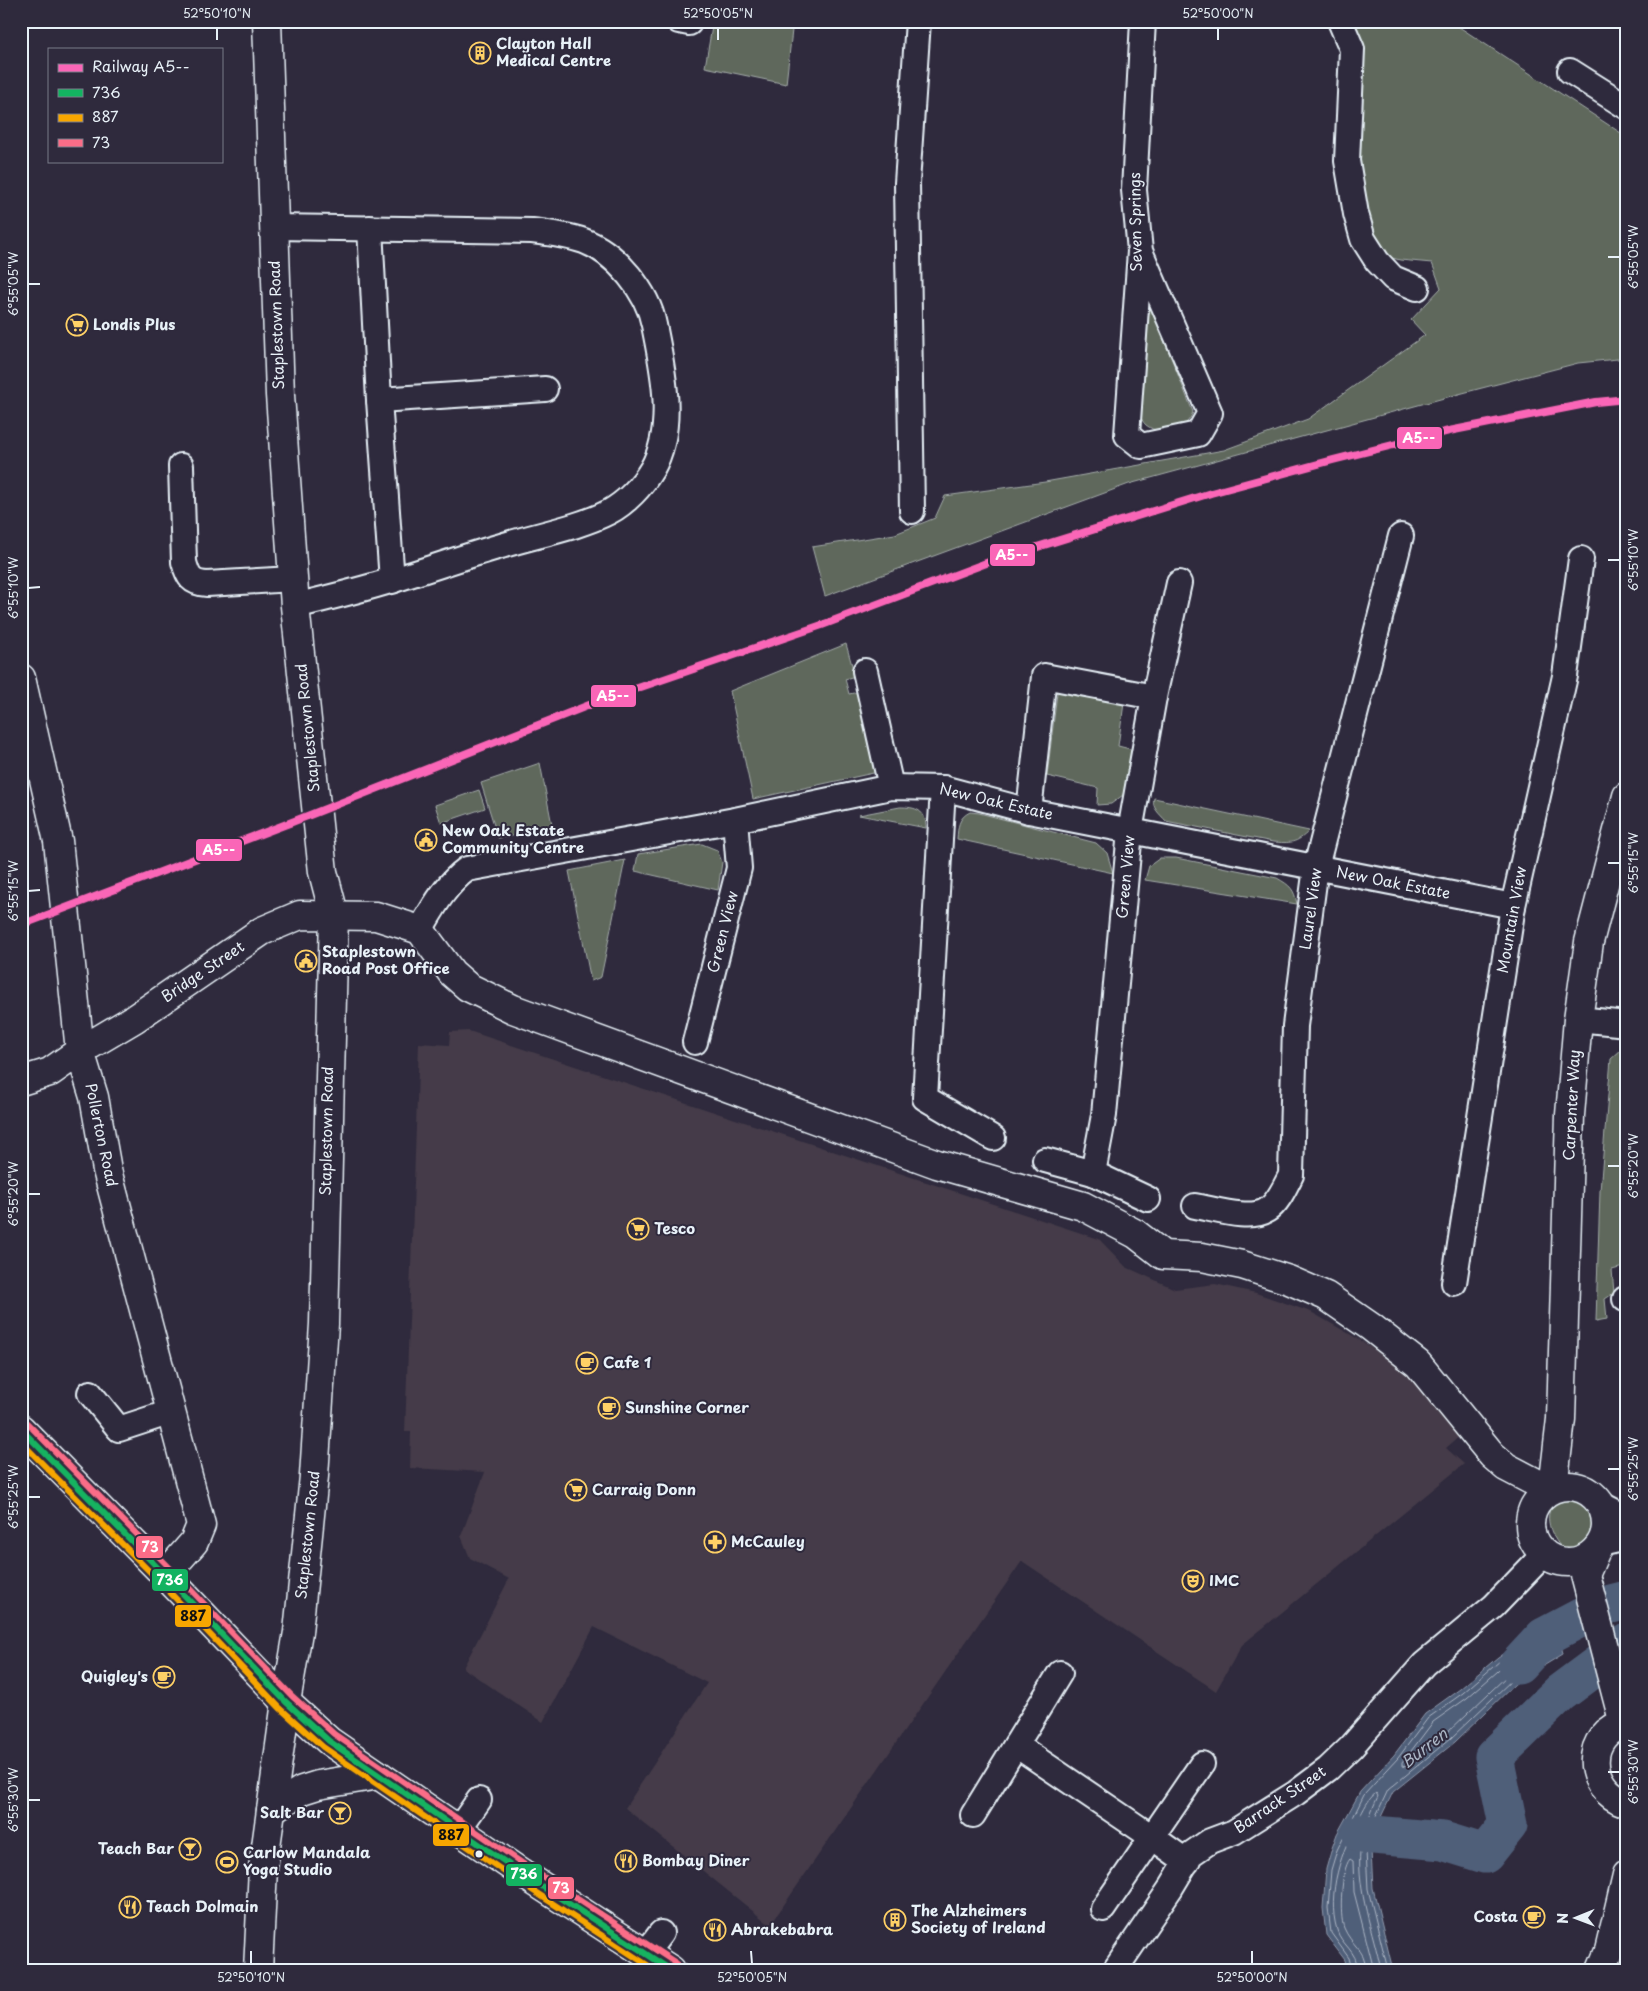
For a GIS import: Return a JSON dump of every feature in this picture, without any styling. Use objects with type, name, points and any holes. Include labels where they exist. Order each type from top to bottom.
[{"type":"main road","name":"Staplestown Road","points":[[258,1970],[263,1868],[286,1702],[298,1632],[314,1476],[324,1324],[334,914],[323,872],[295,606],[280,395],[267,21]]},
{"type":"main road","name":"Pollerton Road","points":[[21,678],[27,733],[58,840],[80,1050],[94,1097],[110,1179],[201,1525],[194,1542],[165,1575]]},
{"type":"main road","name":"Carpenter Way","points":[[1561,1488],[1561,1419],[1570,1115],[1578,1019],[1589,942],[1627,796]]},
{"type":"main road","name":"Bridge Street","points":[[21,1080],[50,1072],[80,1050],[134,1019],[262,932],[300,915],[376,916],[420,930]]},
{"type":"main road","points":[[420,930],[452,973],[468,987],[513,1008],[937,1164],[1082,1206],[1136,1234],[1163,1255],[1202,1257],[1242,1265],[1289,1280],[1326,1296],[1372,1326],[1418,1364],[1492,1455],[1506,1467],[1561,1488],[1594,1496],[1602,1505],[1606,1528],[1578,1557]]},
{"type":"main road","points":[[21,1429],[165,1575],[286,1702],[329,1741],[517,1870],[654,1943],[671,1970]]},
{"type":"main road","points":[[1506,1467],[1529,1522]]},
{"type":"main road","points":[[1561,1488],[1538,1499],[1532,1509],[1529,1522],[1530,1534],[1536,1545],[1578,1557]]},
{"type":"main road","points":[[1578,1557],[1623,1718],[1602,1739],[1596,1751],[1594,1764],[1597,1778],[1603,1789],[1613,1798],[1627,1803]]},
{"type":"main road","points":[[271,1810],[302,1790],[379,1775]]},
{"type":"main road","points":[[1601,1970],[1609,1951],[1627,1875]]},
{"type":"street","points":[[912,510],[907,183],[918,21]]},
{"type":"street","name":"Seven Springs","points":[[1140,251],[1210,413],[1198,434],[1141,446],[1127,434],[1140,251],[1134,190],[1143,21]]},
{"type":"street","points":[[1340,21],[1352,49],[1347,161],[1356,214],[1363,240],[1377,261],[1393,278],[1417,288]]},
{"type":"street","points":[[1570,71],[1627,107]]},
{"type":"street","points":[[274,227],[532,231],[563,235],[586,242],[623,269],[651,310],[661,363],[665,408],[662,442],[652,469],[634,492],[612,511],[589,522],[492,548],[392,581],[295,606]]},
{"type":"street","points":[[370,228],[379,400],[392,581]]},
{"type":"street","points":[[379,400],[545,390]]},
{"type":"street","points":[[181,466],[184,562],[188,576],[196,583],[207,584],[293,579]]},
{"type":"street","name":"Laurel View","points":[[1195,1206],[1251,1216],[1267,1210],[1279,1197],[1291,1175],[1295,1026],[1316,868],[1401,536]]},
{"type":"street","name":"Mountain View","points":[[1454,1283],[1513,906],[1565,676],[1581,559]]},
{"type":"street","name":"Green View","points":[[1093,1173],[1104,1115],[1130,831],[1154,698],[1179,583]]},
{"type":"street","points":[[865,671],[891,786]]},
{"type":"street","points":[[1029,811],[1044,676],[1154,698]]},
{"type":"street","name":"New Oak Estate","points":[[420,930],[434,906],[451,883],[467,869],[735,820],[891,786],[943,788],[1029,811],[1513,906]]},
{"type":"street","points":[[943,788],[925,1098],[993,1138]]},
{"type":"street","name":"Green View","points":[[695,1042],[739,868],[735,820]]},
{"type":"street","points":[[1578,1019],[1627,1024]]},
{"type":"street","points":[[1045,1160],[1093,1173],[1148,1199]]},
{"type":"street","points":[[90,1393],[119,1428],[171,1412]]},
{"type":"street","points":[[1602,1505],[1627,1518]]},
{"type":"street","points":[[1578,1557],[1627,1538]]},
{"type":"street","name":"Barrack Street","points":[[1116,1970],[1192,1854],[1210,1841],[1234,1832],[1296,1793],[1328,1769],[1351,1747],[1424,1664],[1494,1606],[1578,1557]]},
{"type":"street","points":[[973,1815],[1060,1673]]},
{"type":"street","points":[[1016,1745],[1187,1862]]},
{"type":"street","points":[[1103,1909],[1202,1764]]},
{"type":"street","points":[[458,1830],[479,1800]]},
{"type":"shaded area","points":[[469,1031],[1099,1239],[1126,1267],[1175,1289],[1215,1284],[1256,1293],[1311,1312],[1360,1340],[1416,1378],[1461,1435],[1446,1448],[1464,1464],[1242,1645],[1216,1691],[1022,1561],[770,1925],[625,1808],[707,1683],[594,1627],[543,1722],[463,1668],[509,1579],[470,1558],[461,1536],[485,1472],[410,1468],[411,1432],[405,1432],[419,1043],[449,1045],[450,1032]]},
{"type":"shaded area","points":[[1627,1943],[1627,1970],[1616,1970]]},
{"type":"green space","points":[[713,21],[793,21],[786,84],[705,67]]},
{"type":"green space","points":[[1353,21],[1450,21],[1627,137],[1627,358],[1578,363],[1129,484],[825,596],[812,547],[895,534],[935,518],[945,496],[1045,482],[1224,450],[1308,419],[1425,335],[1411,320],[1441,288],[1432,263],[1400,260],[1381,255],[1373,242],[1356,158]]},
{"type":"green space","points":[[1141,283],[1193,412],[1186,423],[1174,430],[1160,431],[1153,429],[1146,425],[1140,413],[1137,399]]},
{"type":"green space","points":[[846,644],[855,676],[845,679],[849,694],[859,692],[878,772],[753,799],[730,691]]},
{"type":"green space","points":[[1058,685],[1125,696],[1118,746],[1134,750],[1123,795],[1111,804],[1097,805],[1098,788],[1047,776]]},
{"type":"green space","points":[[540,763],[553,830],[498,838],[481,783]]},
{"type":"green space","points":[[479,790],[485,808],[441,823],[435,805]]},
{"type":"green space","points":[[1154,798],[1309,831],[1292,842],[1284,843],[1166,821],[1155,808]]},
{"type":"green space","points":[[900,807],[915,809],[922,813],[926,822],[926,828],[859,815]]},
{"type":"green space","points":[[970,812],[1096,843],[1107,853],[1113,873],[957,839],[961,820]]},
{"type":"green space","points":[[702,844],[717,850],[722,862],[718,890],[635,871],[638,854]]},
{"type":"green space","points":[[1160,858],[1176,858],[1277,878],[1291,888],[1297,904],[1145,880],[1149,866]]},
{"type":"green space","points":[[625,860],[601,977],[591,981],[569,871]]},
{"type":"green space","points":[[1627,1048],[1627,1266],[1612,1270],[1614,1293],[1605,1299],[1607,1319],[1596,1321],[1600,1191],[1611,1059],[1622,1049]]},
{"type":"green space","points":[[1567,1496],[1579,1499],[1588,1506],[1593,1516],[1595,1528],[1592,1538],[1586,1546],[1575,1550],[1561,1547],[1556,1541],[1550,1526],[1550,1511],[1553,1505],[1558,1500]]},
{"type":"water","points":[[1627,1587],[1627,1615],[1624,1615],[1618,1590]]},
{"type":"water","points":[[1556,1620],[1563,1654],[1517,1682],[1455,1742],[1393,1792],[1379,1821],[1371,1851],[1373,1888],[1393,1970],[1347,1970],[1345,1960],[1326,1935],[1323,1908],[1326,1869],[1332,1848],[1337,1834],[1360,1792],[1394,1755],[1425,1714],[1460,1689],[1498,1657]]},
{"type":"waterway","name":"Burren","points":[[1518,1665],[1544,1637],[1603,1606],[1627,1600]]},
{"type":"waterway","points":[[1362,1834],[1443,1841],[1485,1854],[1508,1825],[1494,1757],[1560,1693],[1627,1643]]},
{"type":"rail line","name":"A5--","points":[[21,925],[292,822],[597,702],[822,625],[989,562],[1211,493],[1333,460],[1449,431],[1596,402],[1627,399]]},
{"type":"transit line","name":"73","points":[[27,1423],[171,1569],[292,1696],[334,1734],[522,1863],[676,1963]]},
{"type":"transit line","name":"736","points":[[21,1429],[165,1575],[286,1702],[329,1741],[517,1870],[671,1970]]},
{"type":"transit line","name":"887","points":[[21,1442],[159,1581],[280,1708],[323,1747],[512,1877],[655,1970]]},
{"type":"place","name":"Clayton Hall Medical Centre","points":[[480,53]]},
{"type":"place","name":"Londis Plus","points":[[77,325]]},
{"type":"place","name":"New Oak Estate Community Centre","points":[[426,840]]},
{"type":"place","name":"Staplestown Road Post Office","points":[[306,961]]},
{"type":"place","name":"Tesco","points":[[638,1229]]},
{"type":"place","name":"Cafe 1","points":[[587,1363]]},
{"type":"place","name":"Sunshine Corner","points":[[609,1408]]},
{"type":"place","name":"Carraig Donn","points":[[576,1490]]},
{"type":"place","name":"McCauley","points":[[715,1542]]},
{"type":"place","name":"IMC","points":[[1193,1581]]},
{"type":"place","name":"Quigley's","points":[[164,1677]]},
{"type":"place","name":"Salt Bar","points":[[340,1813]]},
{"type":"place","name":"Teach Bar","points":[[190,1849]]},
{"type":"place","name":"Bombay Diner","points":[[626,1861]]},
{"type":"place","name":"Carlow Mandala Yoga Studio","points":[[227,1862]]},
{"type":"place","name":"Teach Dolmain","points":[[130,1907]]},
{"type":"place","name":"Costa","points":[[1534,1917]]},
{"type":"place","name":"The Alzheimers Society of Ireland","points":[[895,1920]]},
{"type":"place","name":"Abrakebabra","points":[[715,1930]]}]
